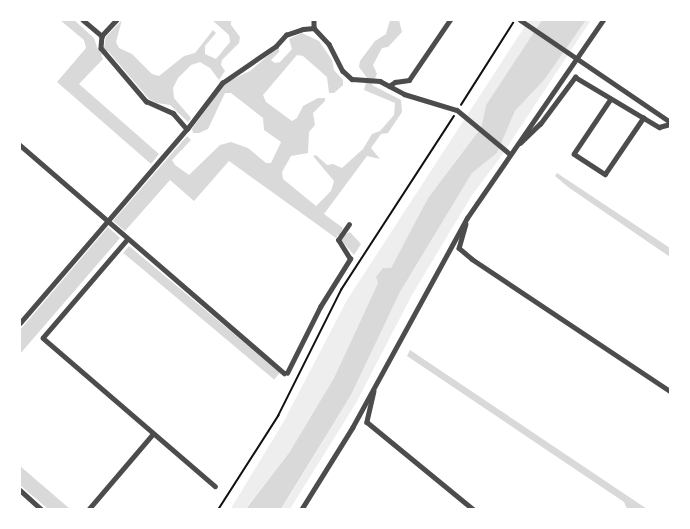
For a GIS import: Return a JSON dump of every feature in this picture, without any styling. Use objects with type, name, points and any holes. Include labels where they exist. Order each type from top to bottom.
[{"type":"street","points":[[82,20],[102,36]]},
{"type":"street","points":[[117,20],[102,36],[101,48],[146,101],[173,113],[187,129]]},
{"type":"street","points":[[314,20],[314,28],[329,44],[343,71],[352,79],[374,81],[404,94],[457,110],[510,154]]},
{"type":"street","points":[[389,86],[395,82],[410,80],[450,20]]},
{"type":"street","points":[[520,20],[670,123]]},
{"type":"street","points":[[301,510],[375,385],[467,218],[603,20]]},
{"type":"street","points":[[20,323],[187,129],[225,80],[276,46],[286,35],[314,28]]},
{"type":"street","points":[[518,144],[540,124],[574,77],[659,127],[670,123]]},
{"type":"street","points":[[611,99],[574,154],[605,174],[643,118]]},
{"type":"street","points":[[20,145],[284,373],[287,372],[320,307],[350,259],[338,240],[349,224]]},
{"type":"street","points":[[467,218],[459,248],[472,259],[670,391]]},
{"type":"street","points":[[128,239],[43,338],[215,486]]},
{"type":"street","points":[[375,385],[367,422],[474,510]]},
{"type":"street","points":[[88,510],[153,434]]},
{"type":"street","points":[[20,490],[42,510]]},
{"type":"path","points":[[218,510],[278,416],[341,290],[515,20]]},
{"type":"shaded area","points":[[60,20],[74,20],[94,38],[98,50],[104,47],[106,37],[122,20],[116,42],[119,48],[132,54],[152,74],[159,76],[184,56],[195,53],[213,30],[216,33],[205,46],[205,54],[216,59],[230,42],[229,35],[212,20],[231,20],[231,25],[240,37],[239,43],[222,60],[221,65],[225,71],[219,80],[210,68],[200,62],[191,65],[178,78],[173,88],[174,98],[191,118],[188,122],[170,105],[149,99],[108,51],[101,55],[103,59],[79,84],[159,154],[151,164],[57,82],[86,48],[84,40]]},
{"type":"shaded area","points":[[390,20],[399,20],[402,32],[388,47],[382,48],[373,65],[377,74],[372,85],[401,100],[402,112],[388,133],[381,134],[371,148],[380,159],[367,156],[324,214],[343,228],[340,233],[344,235],[350,232],[361,244],[354,255],[341,240],[342,237],[338,235],[336,238],[229,161],[194,201],[170,180],[125,231],[113,221],[187,136],[191,140],[172,160],[189,175],[220,145],[231,142],[248,148],[266,163],[271,163],[281,142],[264,130],[263,118],[231,93],[225,93],[208,129],[193,133],[192,129],[225,83],[250,71],[277,48],[279,52],[271,60],[275,63],[280,62],[292,49],[289,39],[302,33],[319,41],[332,60],[334,70],[343,80],[343,85],[334,93],[329,93],[327,77],[303,56],[297,55],[263,95],[266,102],[292,121],[297,118],[303,106],[318,98],[325,98],[325,101],[313,113],[315,125],[309,132],[308,153],[291,156],[282,172],[283,179],[316,206],[331,191],[334,181],[313,156],[316,155],[327,165],[333,164],[342,168],[363,149],[372,134],[380,131],[394,115],[395,103],[364,90],[367,78],[359,67],[360,61],[375,41],[386,34]]},
{"type":"shaded area","points":[[529,20],[542,20],[486,105],[481,128],[428,198],[391,268],[376,277],[378,283],[334,378],[289,453],[245,509],[230,510],[284,421],[347,300]]},
{"type":"shaded area","points":[[542,20],[586,20],[545,79],[515,111],[497,153],[472,173],[400,292],[351,395],[281,509],[245,510],[289,453],[334,378],[378,283],[376,277],[383,268],[391,268],[428,198],[481,128],[486,105]]},
{"type":"shaded area","points":[[586,20],[591,20],[500,158],[472,195],[412,295],[356,403],[290,509],[281,510],[351,395],[400,292],[472,173],[497,153],[515,111],[545,79]]},
{"type":"shaded area","points":[[557,173],[670,248],[670,257],[568,187],[555,176]]},
{"type":"shaded area","points":[[108,227],[120,238],[20,354],[20,330]]},
{"type":"shaded area","points":[[129,246],[280,373],[274,380],[123,253]]},
{"type":"shaded area","points":[[410,350],[647,509],[627,509],[624,502],[407,356]]},
{"type":"shaded area","points":[[20,466],[70,509],[48,509],[20,485]]}]
